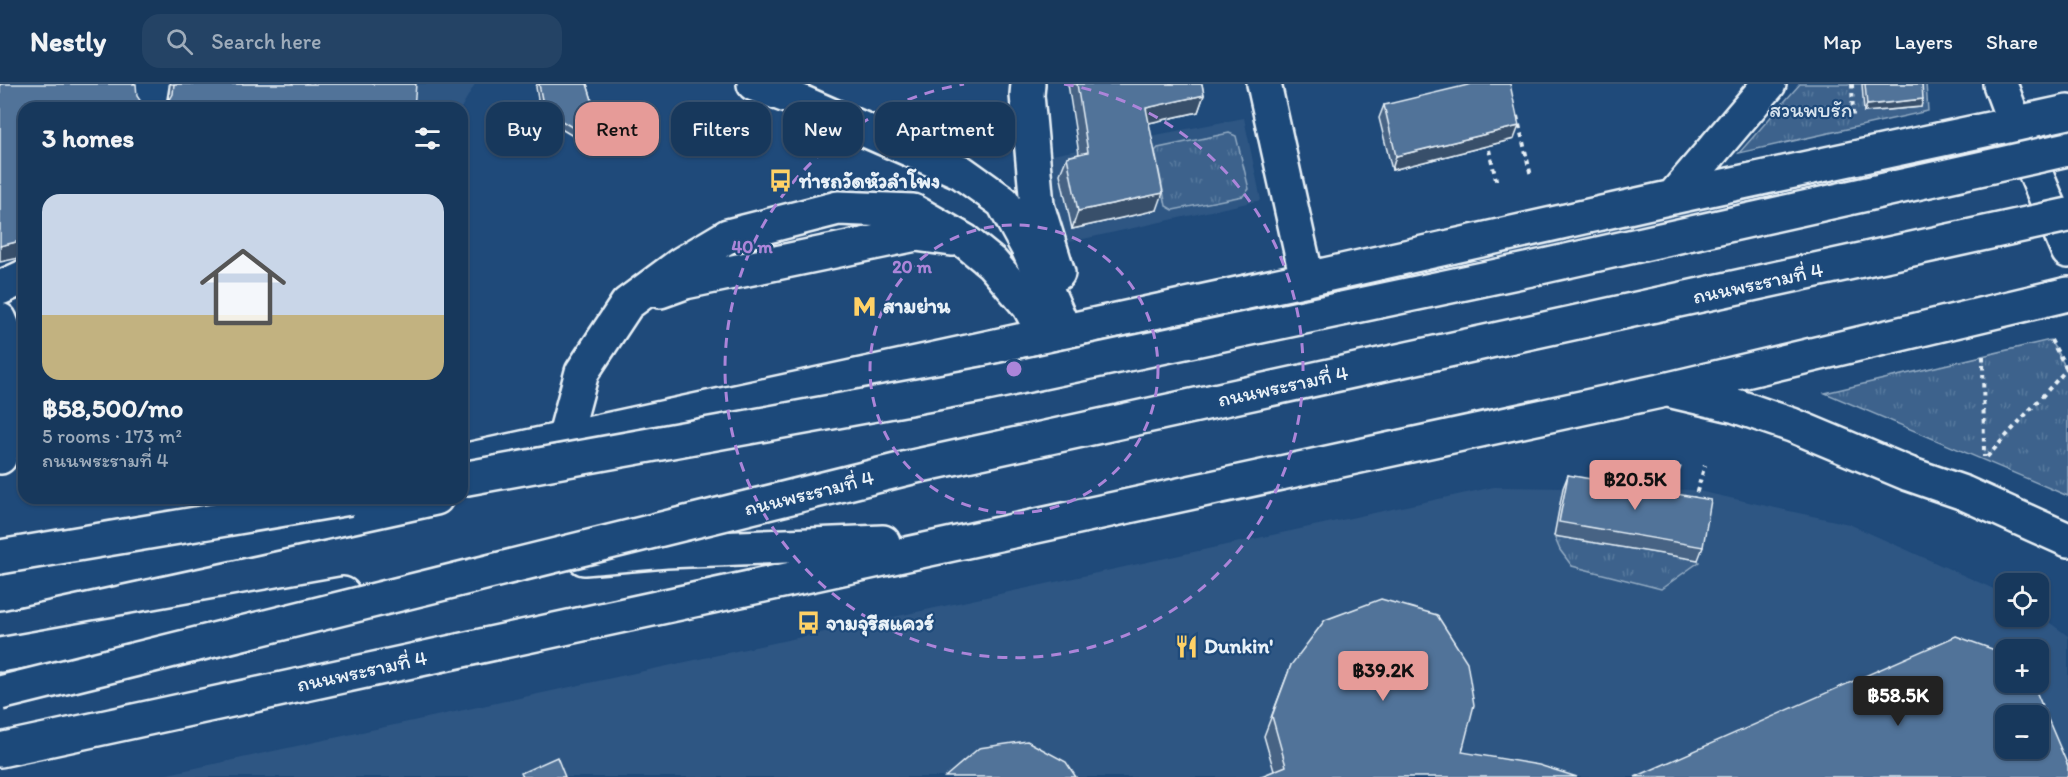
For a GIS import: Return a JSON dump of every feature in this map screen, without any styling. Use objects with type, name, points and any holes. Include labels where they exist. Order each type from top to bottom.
[{"type":"main road","points":[[149,102],[152,84]]},
{"type":"main road","points":[[754,84],[792,98],[962,172],[1003,202],[1028,248],[1065,332]]},
{"type":"main road","points":[[1029,84],[1027,95],[1036,205],[1057,270],[1065,332]]},
{"type":"main road","points":[[1264,84],[1307,279]]},
{"type":"main road","points":[[1673,197],[1769,84]]},
{"type":"main road","points":[[2000,84],[2014,124],[2068,251]]},
{"type":"main road","points":[[468,460],[1065,332],[2068,112]]},
{"type":"main road","points":[[468,478],[986,384],[1531,269],[2068,149]]},
{"type":"main road","points":[[564,439],[582,372],[627,304],[681,264],[728,236],[838,208],[913,211],[965,241],[992,263],[1029,306],[1065,332]]},
{"type":"main road","name":"ถนนพระรามที่ 4","points":[[0,693],[912,467],[2068,215]]},
{"type":"main road","points":[[0,288],[18,280]]},
{"type":"main road","name":"ถนนพระรามที่ 4","points":[[0,750],[1665,390],[2068,294]]},
{"type":"main road","points":[[0,320],[10,344],[14,413],[0,457]]},
{"type":"main road","points":[[468,490],[588,459],[929,361]]},
{"type":"main road","points":[[1665,390],[1736,406],[1792,425],[1909,474],[1964,493],[2068,540]]},
{"type":"main road","points":[[0,558],[259,504]]},
{"type":"main road","points":[[0,558],[315,504]]},
{"type":"main road","points":[[0,593],[408,504]]},
{"type":"main road","name":"ถนนพระรามที่ 4","points":[[0,655],[391,586],[559,560],[666,551],[971,539]]},
{"type":"path","points":[[1852,84],[1853,118]]},
{"type":"path","points":[[1515,107],[1532,176]]},
{"type":"path","points":[[1486,138],[1497,184]]},
{"type":"path","points":[[1984,460],[2068,370],[2050,339]]},
{"type":"path","points":[[1973,358],[1983,355],[1984,460]]},
{"type":"path","points":[[1973,456],[1995,465]]},
{"type":"path","points":[[1647,490],[1671,490],[1681,463]]},
{"type":"path","points":[[1692,511],[1705,465]]},
{"type":"shaded area","points":[[178,84],[475,84],[464,102],[175,102]]},
{"type":"shaded area","points":[[1244,118],[1261,200],[1065,243],[1047,156]]},
{"type":"shaded area","points":[[1494,487],[1694,490],[1849,524],[1995,590],[1995,627],[2049,627],[2049,622],[2068,636],[2068,777],[154,777]]},
{"type":"green space","name":"สวนพบรัก","points":[[1800,84],[1926,84],[1928,111],[1739,153]]},
{"type":"green space","points":[[1229,133],[1236,136],[1249,189],[1243,196],[1173,210],[1166,206],[1155,151],[1158,148]]},
{"type":"green space","points":[[2050,340],[2068,371],[2068,496],[1825,393]]},
{"type":"green space","points":[[1554,536],[1699,562],[1661,589],[1572,566],[1560,550]]},
{"type":"building","points":[[0,84],[136,84],[137,96],[141,102],[18,102],[18,242],[0,246]]},
{"type":"building","points":[[174,84],[416,84],[414,102],[169,102],[173,94]]},
{"type":"building","points":[[539,84],[587,84],[593,102],[575,102],[575,129],[563,122],[563,102],[542,102]]},
{"type":"building","points":[[1077,84],[1202,84],[1204,95],[1146,108],[1163,193],[1078,211],[1067,157],[1088,152]]},
{"type":"building","points":[[1472,84],[1510,84],[1519,126],[1396,156],[1384,105]]},
{"type":"building","points":[[1865,84],[1922,84],[1923,99],[1867,105]]},
{"type":"building","points":[[1568,475],[1711,500],[1703,547],[1559,522]]},
{"type":"building","points":[[1381,599],[1437,615],[1467,662],[1474,705],[1462,752],[1539,765],[1577,777],[1259,777],[1286,766],[1272,716],[1291,665],[1325,620]]},
{"type":"building","points":[[1956,636],[1995,650],[1995,693],[2037,693],[2042,705],[1995,705],[1995,759],[2049,759],[2049,722],[2068,766],[2068,777],[1635,777]]},
{"type":"building","points":[[1027,741],[1066,762],[1076,777],[945,777],[979,748]]},
{"type":"building","points":[[557,757],[565,777],[523,777],[521,773]]},
{"type":"place","name":"ท่ารถวัดหัวลำโพง","points":[[781,181]]},
{"type":"place","name":"สามย่าน","points":[[865,306]]},
{"type":"place","name":"จามจุรีสแควร์","points":[[808,623]]},
{"type":"place","name":"Dunkin'","points":[[1186,646]]}]
